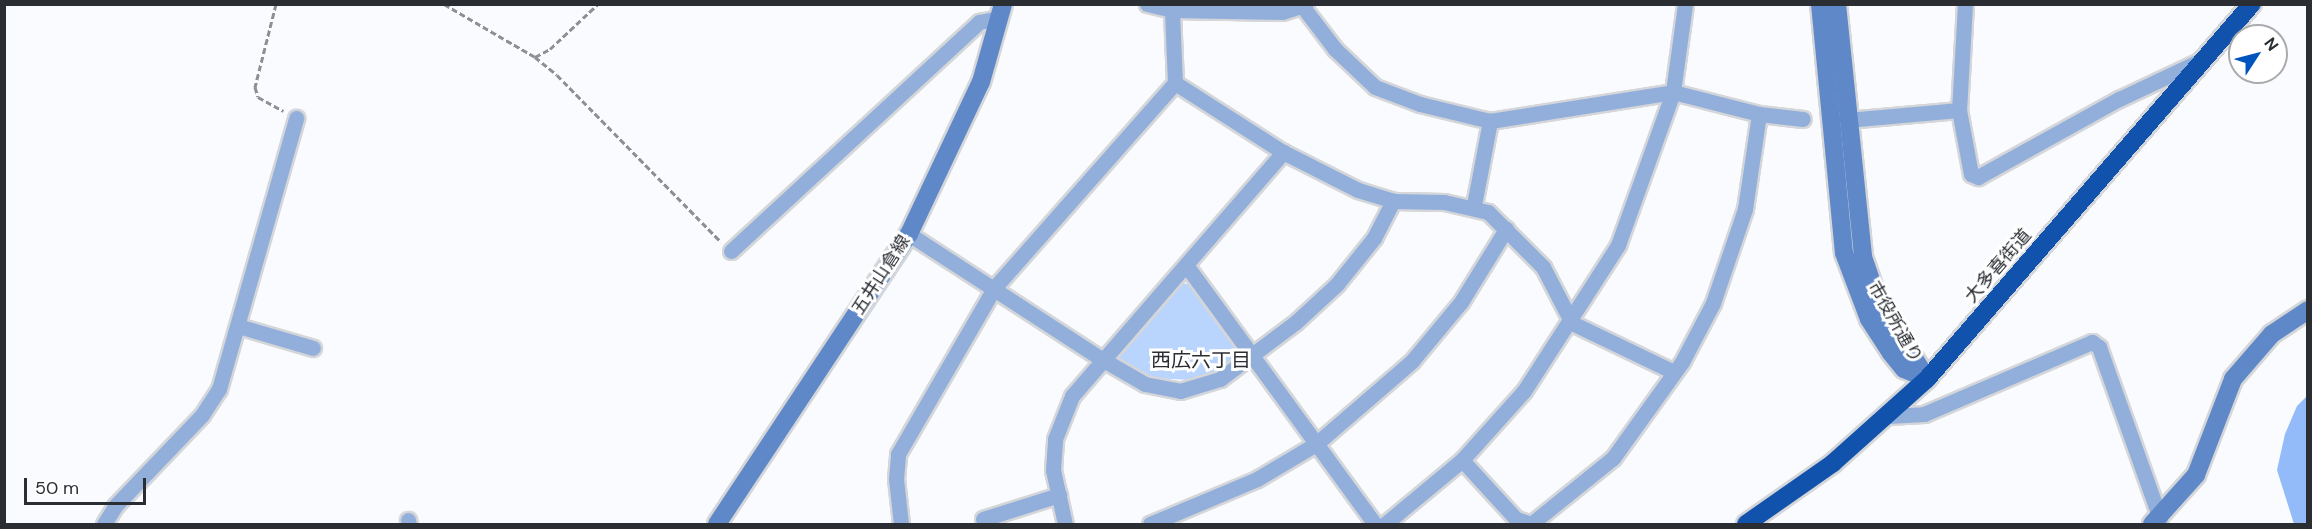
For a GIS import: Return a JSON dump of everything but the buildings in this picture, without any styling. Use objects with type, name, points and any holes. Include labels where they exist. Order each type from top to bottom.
[{"type":"highway","name":"大多喜街道","points":[[1746,525],[1833,463],[1888,416],[1927,378],[2252,4]]},
{"type":"street","points":[[1147,4],[1173,10],[1282,12],[1305,6],[1335,49],[1375,87],[1420,104],[1490,121],[1673,92],[1759,114],[1803,119]]},
{"type":"street","points":[[1385,525],[1462,460],[1524,391],[1572,323],[1618,245],[1673,92],[1684,4]]},
{"type":"street","name":"市役所通り","points":[[1820,4],[1839,220],[1847,264],[1869,319],[1891,353],[1904,369],[1927,378]]},
{"type":"street","name":"市役所通り","points":[[1837,4],[1856,226],[1867,272],[1885,312],[1927,378]]},
{"type":"street","points":[[1968,9],[1959,110],[1971,174],[1978,177],[2119,99],[2207,57]]},
{"type":"street","points":[[901,525],[896,479],[898,454],[995,287],[1175,83],[1173,10]]},
{"type":"street","points":[[731,251],[979,22],[1001,11]]},
{"type":"street","name":"五井山倉線","points":[[717,525],[909,234],[981,82],[1001,11]]},
{"type":"street","points":[[1175,83],[1283,152],[1333,179],[1393,201],[1474,205],[1506,229],[1543,267],[1572,323],[1674,372]]},
{"type":"street","points":[[1847,120],[1959,110]]},
{"type":"street","points":[[1462,460],[1516,519],[1531,524],[1613,458],[1674,372],[1713,303],[1745,209],[1759,114]]},
{"type":"street","points":[[104,525],[116,505],[202,415],[219,389],[296,118]]},
{"type":"street","points":[[1474,205],[1490,121]]},
{"type":"street","points":[[1065,525],[1053,470],[1061,417],[1100,358],[1186,264],[1283,152]]},
{"type":"street","points":[[909,234],[995,287],[1100,358],[1145,384],[1180,391],[1220,379],[1252,357],[1337,284],[1374,238],[1393,201]]},
{"type":"street","points":[[1150,525],[1209,503],[1316,444],[1413,361],[1461,302],[1506,229]]},
{"type":"street","points":[[1186,264],[1375,525]]},
{"type":"street","points":[[2156,521],[2196,475],[2233,379],[2272,334],[2307,310]]},
{"type":"street","points":[[238,326],[313,348]]},
{"type":"street","points":[[1888,416],[1924,414],[2092,342],[2098,347],[2156,521]]},
{"type":"street","points":[[983,519],[1059,495]]},
{"type":"path","points":[[276,4],[255,87],[258,98],[296,118]]},
{"type":"path","points":[[444,4],[535,57],[731,251]]},
{"type":"path","points":[[535,57],[550,49],[597,4]]},
{"type":"shaded area","points":[[1181,283],[1188,284],[1237,346],[1237,358],[1222,371],[1191,380],[1152,378],[1121,364],[1117,354]]},
{"type":"shaded area","points":[[2307,396],[2307,524],[2294,524],[2277,470],[2285,434],[2297,406]]},
{"type":"district","name":"西広六丁目","points":[[1201,360]]}]
